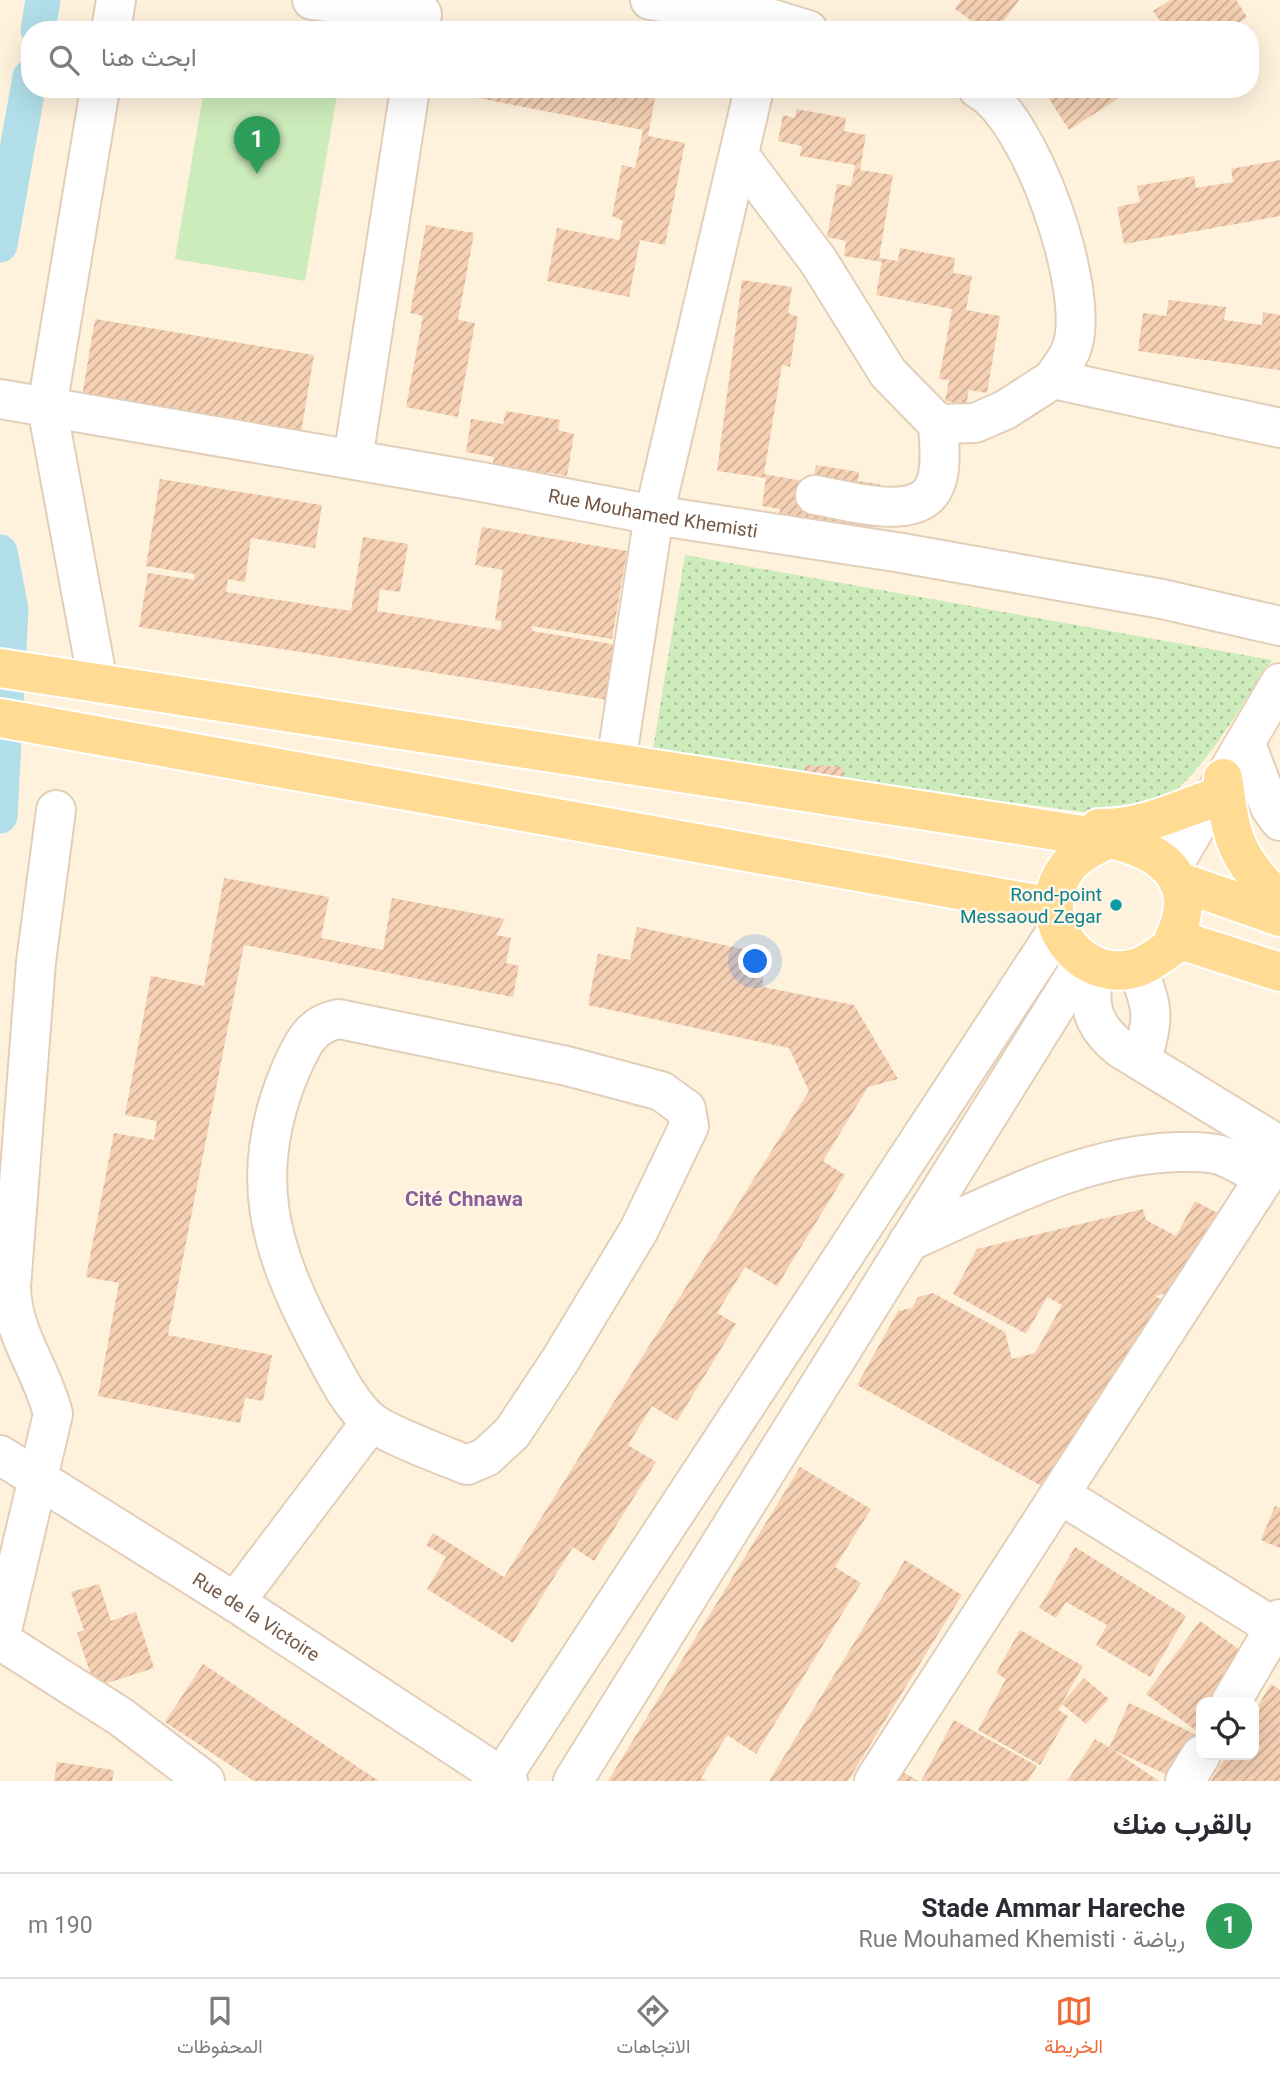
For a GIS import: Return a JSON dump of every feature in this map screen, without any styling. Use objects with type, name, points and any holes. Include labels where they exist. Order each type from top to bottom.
[{"type":"main road","points":[[0,668],[1109,838],[1143,847],[1158,856],[1174,875],[1183,905],[1174,938],[1280,972]]},
{"type":"main road","points":[[0,718],[1055,918]]},
{"type":"main road","points":[[1043,828],[1121,829],[1152,821],[1217,788],[1232,836],[1249,870],[1280,901]]},
{"type":"main road","points":[[1109,838],[1076,857],[1056,887],[1055,918],[1071,950],[1089,963],[1115,971],[1137,968],[1180,940]]},
{"type":"main road","points":[[1174,875],[1280,918]]},
{"type":"street","points":[[112,21],[116,0]]},
{"type":"street","points":[[312,0],[422,14]]},
{"type":"street","points":[[650,0],[770,16]]},
{"type":"street","points":[[98,98],[24,403],[98,683]]},
{"type":"street","points":[[353,459],[409,98]]},
{"type":"street","points":[[616,763],[654,515],[752,98]]},
{"type":"street","points":[[938,424],[975,423],[1005,410],[1053,379],[1073,346],[1073,308],[1057,220],[1037,170],[1010,119],[992,98]]},
{"type":"street","points":[[739,155],[819,262],[888,373],[938,424],[937,477],[933,489],[919,504],[900,508],[815,495]]},
{"type":"street","points":[[1053,379],[1280,428]]},
{"type":"street","name":"Rue Mouhamed Khemisti","points":[[24,403],[353,459],[654,515],[896,552],[1162,599],[1280,626]]},
{"type":"street","points":[[1174,875],[1217,788],[1246,744],[1280,683]]},
{"type":"street","points":[[1246,744],[1270,807],[1280,821]]},
{"type":"street","points":[[56,810],[36,962],[10,1287],[12,1316],[47,1392],[52,1414],[0,1640],[121,1717],[205,1781]]},
{"type":"street","points":[[503,1780],[1055,918]]},
{"type":"street","points":[[1089,963],[1090,998],[1099,1031],[1274,1159]]},
{"type":"street","points":[[573,1781],[908,1242],[1089,963]]},
{"type":"street","points":[[1137,968],[1152,1014],[1142,1060]]},
{"type":"street","points":[[339,1019],[567,1066],[661,1091],[686,1109],[689,1126],[639,1230],[561,1359],[512,1433],[486,1457],[467,1465],[371,1422],[339,1381],[304,1316],[275,1243],[266,1193],[275,1107],[299,1051],[313,1029],[324,1022],[339,1019]]},
{"type":"street","points":[[908,1242],[1030,1188],[1090,1165],[1124,1157],[1194,1152],[1274,1159]]},
{"type":"street","points":[[874,1781],[1061,1495],[1274,1159]]},
{"type":"street","points":[[235,1602],[371,1422]]},
{"type":"street","name":"Rue de la Victoire","points":[[0,1455],[235,1602],[503,1780]]},
{"type":"street","points":[[1061,1495],[1278,1626],[1234,1697]]},
{"type":"street","points":[[1185,1781],[1198,1760]]},
{"type":"green space","points":[[202,98],[336,98],[305,281],[175,259]]},
{"type":"green space","points":[[685,555],[1272,660],[1197,769],[1159,805],[1137,819],[652,755]]},
{"type":"building","points":[[961,0],[1019,0],[1004,21],[972,21],[955,9]]},
{"type":"building","points":[[1170,0],[1236,0],[1247,17],[1241,21],[1160,21],[1153,11]]},
{"type":"building","points":[[477,98],[655,98],[648,136],[685,143],[665,245],[640,240],[629,297],[547,281],[557,228],[619,240],[623,221],[612,216],[622,165],[635,168],[643,130]]},
{"type":"building","points":[[1048,98],[1119,98],[1069,130]]},
{"type":"building","points":[[796,109],[846,118],[844,131],[866,135],[860,170],[893,175],[879,258],[898,261],[900,248],[955,258],[953,273],[972,276],[966,310],[1000,316],[987,393],[969,390],[966,405],[945,401],[949,380],[939,379],[952,309],[876,295],[882,262],[844,256],[846,241],[827,237],[837,184],[851,186],[855,165],[800,156],[802,146],[778,141],[783,115],[795,118]]},
{"type":"building","points":[[1280,160],[1280,216],[1124,244],[1117,207],[1140,202],[1137,186],[1194,176],[1196,188],[1233,182],[1231,169]]},
{"type":"building","points":[[426,225],[474,233],[458,320],[475,323],[458,417],[406,407],[423,316],[410,313]]},
{"type":"building","points":[[742,280],[792,287],[788,313],[798,317],[790,367],[782,365],[764,474],[813,483],[816,465],[859,472],[858,481],[880,484],[871,535],[778,520],[780,509],[762,506],[766,478],[717,471]]},
{"type":"building","points":[[1169,300],[1226,307],[1224,320],[1262,325],[1263,312],[1280,315],[1280,370],[1138,351],[1143,313],[1166,316]]},
{"type":"building","points":[[95,319],[314,355],[299,445],[80,408]]},
{"type":"building","points":[[506,411],[560,420],[558,430],[574,434],[567,476],[547,472],[545,482],[491,472],[494,457],[466,452],[471,419],[503,424]]},
{"type":"building","points":[[160,479],[322,505],[315,548],[251,538],[245,582],[228,579],[226,592],[351,611],[363,537],[408,544],[400,592],[380,589],[377,611],[500,630],[502,621],[495,620],[503,570],[475,565],[482,527],[627,551],[612,639],[532,626],[532,631],[618,645],[609,700],[139,627],[148,573],[194,580],[195,574],[146,566]]},
{"type":"building","points":[[805,765],[843,767],[842,792],[804,790]]},
{"type":"building","points":[[224,878],[329,897],[321,938],[383,950],[392,898],[505,919],[496,935],[511,938],[506,963],[519,966],[513,997],[244,945],[168,1335],[272,1355],[263,1401],[245,1398],[240,1423],[98,1396],[119,1283],[86,1277],[114,1133],[154,1140],[157,1121],[125,1115],[151,976],[204,986]]},
{"type":"building","points":[[637,927],[762,953],[763,987],[854,1005],[898,1079],[868,1087],[823,1161],[845,1175],[777,1286],[745,1267],[717,1313],[736,1324],[677,1421],[652,1406],[628,1445],[656,1462],[594,1561],[573,1547],[513,1643],[427,1589],[446,1557],[426,1545],[433,1533],[504,1577],[809,1091],[789,1048],[588,1005],[598,954],[630,960]]},
{"type":"building","points":[[1195,1201],[1225,1217],[1176,1291],[1155,1296],[1175,1307],[1051,1491],[857,1385],[898,1311],[912,1308],[918,1297],[933,1293],[1005,1332],[1012,1359],[1035,1353],[1062,1305],[1047,1297],[1026,1334],[953,1294],[977,1249],[1143,1209],[1146,1220],[1176,1236]]},
{"type":"building","points":[[800,1467],[871,1509],[835,1567],[861,1583],[756,1754],[727,1735],[701,1778],[707,1781],[608,1781]]},
{"type":"building","points":[[1275,1506],[1280,1508],[1280,1548],[1261,1540]]},
{"type":"building","points":[[1075,1547],[1186,1616],[1150,1677],[1096,1645],[1107,1625],[1066,1602],[1056,1618],[1039,1608]]},
{"type":"building","points":[[905,1560],[962,1595],[848,1781],[769,1781]]},
{"type":"building","points":[[99,1584],[111,1621],[136,1612],[154,1668],[95,1687],[77,1633],[84,1630],[71,1592]]},
{"type":"building","points":[[1200,1621],[1252,1659],[1224,1697],[1196,1697],[1196,1731],[1146,1694]]},
{"type":"building","points":[[1020,1630],[1083,1666],[1062,1703],[1084,1678],[1109,1699],[1086,1724],[1062,1704],[1058,1710],[1068,1716],[1040,1765],[978,1730],[1006,1679],[996,1673]]},
{"type":"building","points":[[203,1664],[379,1781],[254,1781],[165,1722]]},
{"type":"building","points":[[1271,1684],[1280,1690],[1280,1781],[1211,1781],[1224,1760],[1259,1760],[1259,1704]]},
{"type":"building","points":[[1129,1703],[1195,1734],[1174,1778],[1109,1748]]},
{"type":"building","points":[[954,1720],[1037,1766],[1028,1781],[921,1781]]},
{"type":"building","points":[[1095,1739],[1107,1746],[1159,1781],[1067,1781]]},
{"type":"building","points":[[57,1762],[114,1770],[112,1781],[54,1781]]},
{"type":"building","points":[[895,1768],[919,1781],[888,1781]]},
{"type":"waterway","points":[[40,21],[43,0]]},
{"type":"waterway","points":[[0,245],[26,98]]},
{"type":"waterway","points":[[0,552],[11,609],[0,816]]},
{"type":"place","name":"Stade Ammar Hareche","points":[[257,174]]},
{"type":"place","name":"Rond-point Messaoud Zegar","points":[[1116,905]]},
{"type":"district","name":"Cité Chnawa","points":[[464,1199]]}]
